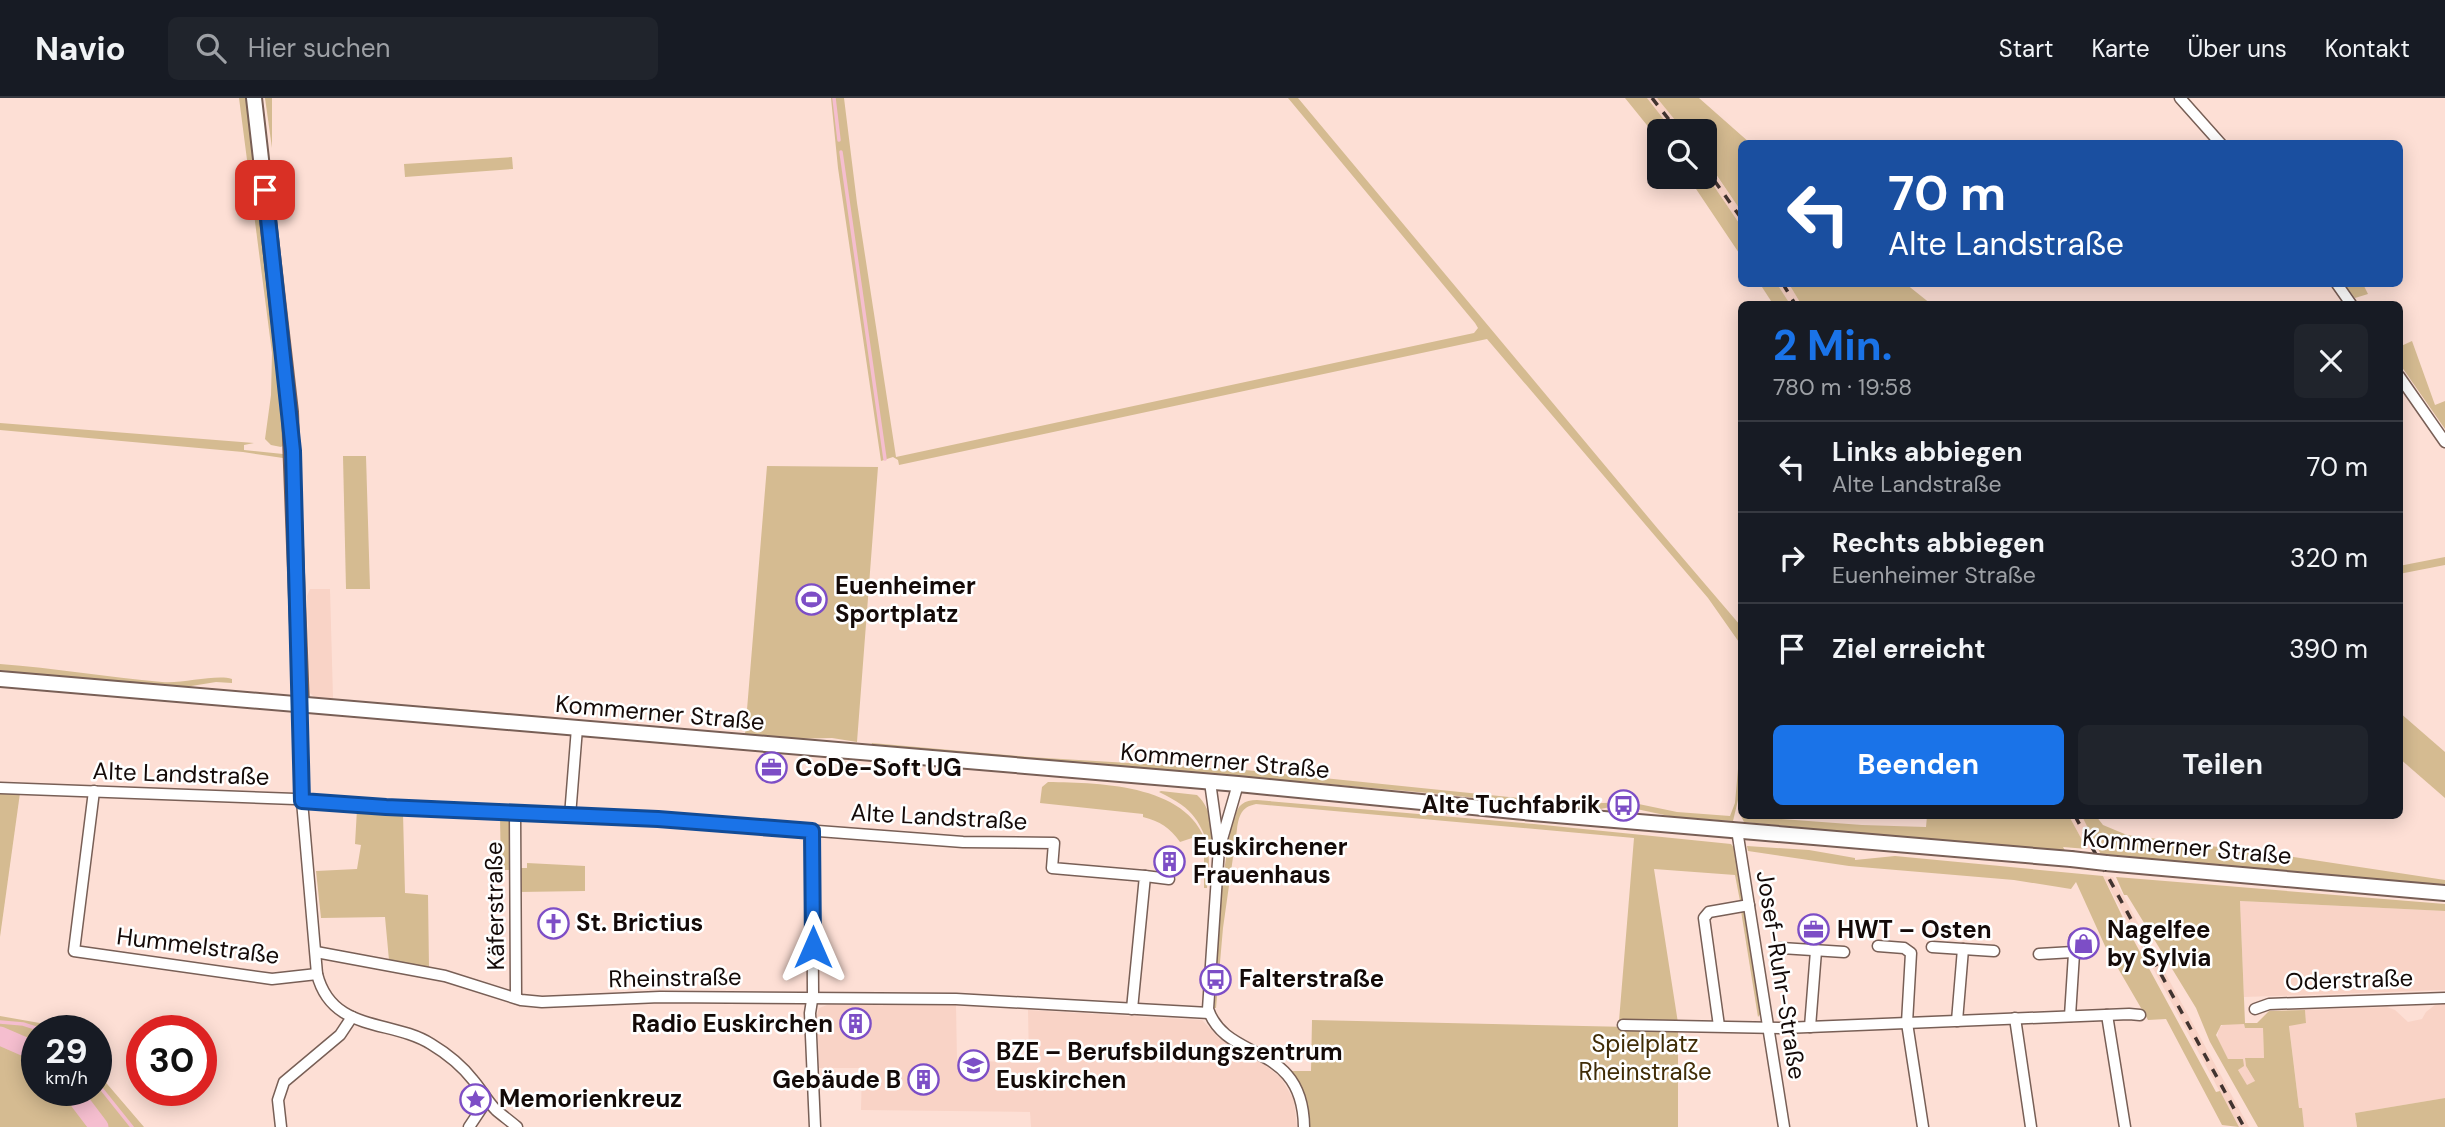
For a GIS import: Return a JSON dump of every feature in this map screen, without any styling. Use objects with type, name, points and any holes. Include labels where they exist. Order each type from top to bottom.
[{"type":"main road","points":[[254,98],[290,412],[301,706]]},
{"type":"main road","name":"Kommerner Straße","points":[[0,679],[1238,784],[2445,893]]},
{"type":"street","points":[[2180,98],[2217,140]]},
{"type":"street","points":[[2403,382],[2445,442]]},
{"type":"street","points":[[301,706],[302,801],[317,974],[323,988],[334,1004],[352,1017],[413,1035],[432,1044],[463,1069],[487,1100],[517,1127]]},
{"type":"street","points":[[570,816],[577,729]]},
{"type":"street","points":[[1210,782],[1219,847],[1209,1013],[1223,1032],[1287,1074],[1300,1097],[1304,1127]]},
{"type":"street","points":[[1219,847],[1238,784]]},
{"type":"street","name":"Alte Landstraße","points":[[0,788],[658,819],[964,842],[1054,843],[1052,868],[1145,876]]},
{"type":"street","name":"Hummelstraße","points":[[94,792],[74,951],[272,979],[317,974]]},
{"type":"street","name":"Käferstraße","points":[[515,813],[516,998]]},
{"type":"street","name":"Josef-Ruhr-Straße","points":[[1737,830],[1784,1127]]},
{"type":"street","points":[[812,831],[810,1013],[815,1127]]},
{"type":"street","points":[[1132,1009],[1145,876],[1169,879]]},
{"type":"street","points":[[1719,1026],[1704,918],[1709,912],[1749,905]]},
{"type":"street","points":[[2070,1016],[2075,938]]},
{"type":"street","points":[[1878,946],[1904,948],[1911,953],[1907,1023],[1923,1127]]},
{"type":"street","points":[[1932,947],[1994,951]]},
{"type":"street","points":[[1782,948],[1844,952]]},
{"type":"street","points":[[1957,1021],[1963,949]]},
{"type":"street","points":[[1810,1027],[1816,951]]},
{"type":"street","name":"Rheinstraße","points":[[316,952],[445,976],[516,998],[553,1002],[660,998],[993,999],[1209,1013]]},
{"type":"street","points":[[2039,954],[2073,952]]},
{"type":"street","name":"Oderstraße","points":[[2255,1009],[2269,1004],[2445,998]]},
{"type":"street","points":[[2107,1015],[2125,1127]]},
{"type":"street","points":[[1623,1025],[1810,1027],[2140,1015]]},
{"type":"street","points":[[281,1127],[278,1100],[284,1082],[341,1035],[352,1017]]},
{"type":"street","points":[[2015,1018],[2031,1127]]},
{"type":"street","points":[[469,1127],[487,1100]]},
{"type":"shaded area","points":[[1647,98],[1657,98],[1674,119],[1664,119]]},
{"type":"shaded area","points":[[1717,177],[1738,207],[1738,222],[1716,189]]},
{"type":"shaded area","points":[[1779,287],[1791,287],[1799,301],[1788,301]]},
{"type":"shaded area","points":[[310,589],[330,589],[333,698],[314,697],[310,693],[307,596]]},
{"type":"shaded area","points":[[2071,819],[2084,819],[2100,850],[2087,849]]},
{"type":"shaded area","points":[[2103,876],[2113,877],[2249,1127],[2239,1127]]},
{"type":"shaded area","points":[[2240,901],[2445,911],[2445,990],[2244,997]]},
{"type":"shaded area","points":[[2445,1004],[2445,1098],[2355,1113],[2357,1127],[2304,1127],[2302,1109],[2299,1108],[2289,1025],[2306,1023],[2305,1010],[2387,1007],[2395,1010],[2408,1022],[2422,1019],[2435,1005]]},
{"type":"shaded area","name":"BZE – Berufsbildungszentrum Euskirchen","points":[[827,1005],[956,1005],[957,1060],[1029,1063],[1028,1010],[1202,1020],[1219,1038],[1265,1065],[1281,1078],[1294,1100],[1297,1127],[1031,1127],[1030,1112],[861,1110],[862,1068],[819,1068],[817,1015],[819,1008]]},
{"type":"shaded area","points":[[2224,1024],[2244,1024],[2245,1028],[2263,1027],[2264,1058],[2245,1059],[2255,1081],[2246,1086],[2217,1038],[2219,1028]]},
{"type":"green space","points":[[239,98],[247,98],[272,301],[286,443],[281,447],[271,445],[265,439],[271,395],[272,353]]},
{"type":"green space","points":[[265,98],[272,98],[272,148]]},
{"type":"green space","points":[[831,98],[844,98],[857,203],[896,457],[1474,333],[1478,328],[1475,323],[1288,98],[1298,98],[1738,623],[1738,641],[1708,598],[1487,339],[899,465],[898,460],[893,457],[881,461],[838,168]]},
{"type":"green space","points":[[1625,98],[1647,98],[1664,119],[1647,119],[1647,125]]},
{"type":"green space","points":[[1657,98],[1699,98],[1747,140],[1738,140],[1738,207],[1717,176],[1717,119],[1674,119]]},
{"type":"green space","points":[[512,157],[513,169],[405,177],[404,164]]},
{"type":"green space","points":[[1696,189],[1716,189],[1738,222],[1738,252]]},
{"type":"green space","points":[[1762,287],[1779,287],[1788,301],[1771,301]]},
{"type":"green space","points":[[1791,287],[1910,287],[1927,301],[1799,301]]},
{"type":"green space","points":[[2346,287],[2364,287],[2368,294],[2355,298]]},
{"type":"green space","points":[[2412,341],[2435,405],[2445,401],[2445,429],[2403,369],[2403,345]]},
{"type":"green space","points":[[0,423],[254,443],[244,445],[244,450],[283,454],[283,458],[0,430]]},
{"type":"green space","points":[[343,456],[366,456],[370,589],[346,589]]},
{"type":"green space","name":"Euenheimer Sportplatz","points":[[767,466],[878,467],[857,742],[832,738],[785,739],[745,734]]},
{"type":"green space","points":[[2445,557],[2445,565],[2403,573],[2403,565]]},
{"type":"green space","points":[[0,664],[162,682],[225,678],[232,679],[232,683],[216,682],[179,688],[0,670]]},
{"type":"green space","points":[[437,707],[681,729],[681,730],[437,711]]},
{"type":"green space","points":[[2403,715],[2445,752],[2445,798],[2403,761]]},
{"type":"green space","points":[[872,743],[1029,757],[1245,770],[1577,804],[1629,802],[1677,812],[1730,816],[1735,803],[1738,769],[1738,800],[1733,821],[1674,817],[1627,807],[1626,804],[1590,811],[1440,794],[909,752],[909,749],[871,746]]},
{"type":"green space","points":[[1048,782],[1094,784],[1143,792],[1165,800],[1185,812],[1199,828],[1208,850],[1207,888],[1204,888],[1204,856],[1198,836],[1180,842],[1164,826],[1143,817],[1143,814],[1040,803],[1042,787]]},
{"type":"green space","points":[[0,792],[20,793],[0,937]]},
{"type":"green space","points":[[1159,792],[1197,795],[1203,801],[1210,816],[1213,857],[1195,817]]},
{"type":"green space","points":[[1257,800],[1731,844],[1735,849],[1743,899],[1740,901],[1735,875],[1654,869],[1678,1023],[1619,1021],[1634,838],[1251,805],[1244,810],[1238,824],[1214,1008],[1218,977],[1214,976],[1223,878],[1232,818],[1235,818],[1242,804]]},
{"type":"green space","points":[[357,809],[403,813],[405,893],[428,895],[429,968],[389,960],[385,917],[321,918],[316,871],[357,869],[361,845],[355,844]]},
{"type":"green space","points":[[500,817],[507,817],[511,821],[511,870],[501,870]]},
{"type":"green space","points":[[1742,819],[1781,819],[1926,827],[1927,819],[2071,819],[2087,849],[2063,847],[2067,854],[1744,822]]},
{"type":"green space","points":[[2083,819],[2098,819],[2103,825],[2127,835],[2445,880],[2445,886],[2102,857]]},
{"type":"green space","points":[[1747,846],[1809,850],[1855,860],[1895,856],[2103,876],[2133,939],[2216,1092],[2220,1091],[2239,1127],[2222,1125],[2166,1019],[2148,1020],[2105,946],[2076,882],[2071,889],[2014,880],[1849,866],[1748,851]]},
{"type":"green space","points":[[527,863],[585,866],[585,891],[519,892],[518,868],[527,868]]},
{"type":"green space","points":[[2116,877],[2445,904],[2445,911],[2240,901],[2245,1023],[2257,1023],[2269,1011],[2305,1010],[2306,1023],[2289,1026],[2299,1108],[2302,1108],[2304,1127],[2258,1127],[2210,1042],[2196,1008],[2127,895],[2124,895]],"holes":[[[2244,1024],[2245,1028],[2263,1028],[2264,1058],[2245,1058],[2246,1066],[2255,1081],[2247,1085],[2238,1070],[2244,1066],[2243,1059],[2228,1059],[2216,1035],[2221,1025]]]},
{"type":"green space","points":[[1741,911],[1745,913],[1761,1013],[1758,1017]]},
{"type":"green space","points":[[0,1016],[21,1020],[21,1106],[112,1106],[112,1090],[144,1127],[0,1127]]},
{"type":"green space","name":"Spielplatz Rheinstraße","points":[[1312,1020],[1678,1028],[1678,1127],[1309,1127],[1307,1100],[1292,1071],[1311,1071]]},
{"type":"green space","points":[[2445,1098],[2445,1127],[2357,1127],[2355,1113]]},
{"type":"waterway","points":[[834,98],[839,140]]},
{"type":"waterway","points":[[841,152],[885,459]]},
{"type":"waterway","points":[[0,1022],[21,1024]]},
{"type":"waterway","points":[[0,1036],[21,1045]]},
{"type":"waterway","points":[[112,1102],[132,1127]]},
{"type":"waterway","points":[[83,1106],[99,1127]]},
{"type":"railway","points":[[1652,98],[1669,119]]},
{"type":"railway","points":[[1717,184],[1738,214]]},
{"type":"railway","points":[[1785,287],[1793,301]]},
{"type":"railway","points":[[2077,819],[2244,1127]]},
{"type":"place","name":"Euenheimer Sportplatz","points":[[812,600]]},
{"type":"place","name":"CoDe-Soft UG","points":[[772,768]]},
{"type":"place","name":"Alte Tuchfabrik","points":[[1624,805]]},
{"type":"place","name":"Euskirchener Frauenhaus","points":[[1170,861]]},
{"type":"place","name":"St. Brictius","points":[[553,923]]},
{"type":"place","name":"HWT – Osten","points":[[1814,930]]},
{"type":"place","name":"Nagelfee by Sylvia","points":[[2084,944]]},
{"type":"place","name":"Falterstraße","points":[[1216,979]]},
{"type":"place","name":"Radio Euskirchen","points":[[856,1024]]},
{"type":"place","name":"BZE – Berufsbildungszentrum Euskirchen","points":[[973,1066]]},
{"type":"place","name":"Gebäude B","points":[[924,1080]]},
{"type":"place","name":"Memorienkreuz","points":[[476,1099]]},
{"type":"route","points":[[265,190],[293,451],[302,801],[658,819],[812,831],[813,947]]}]
